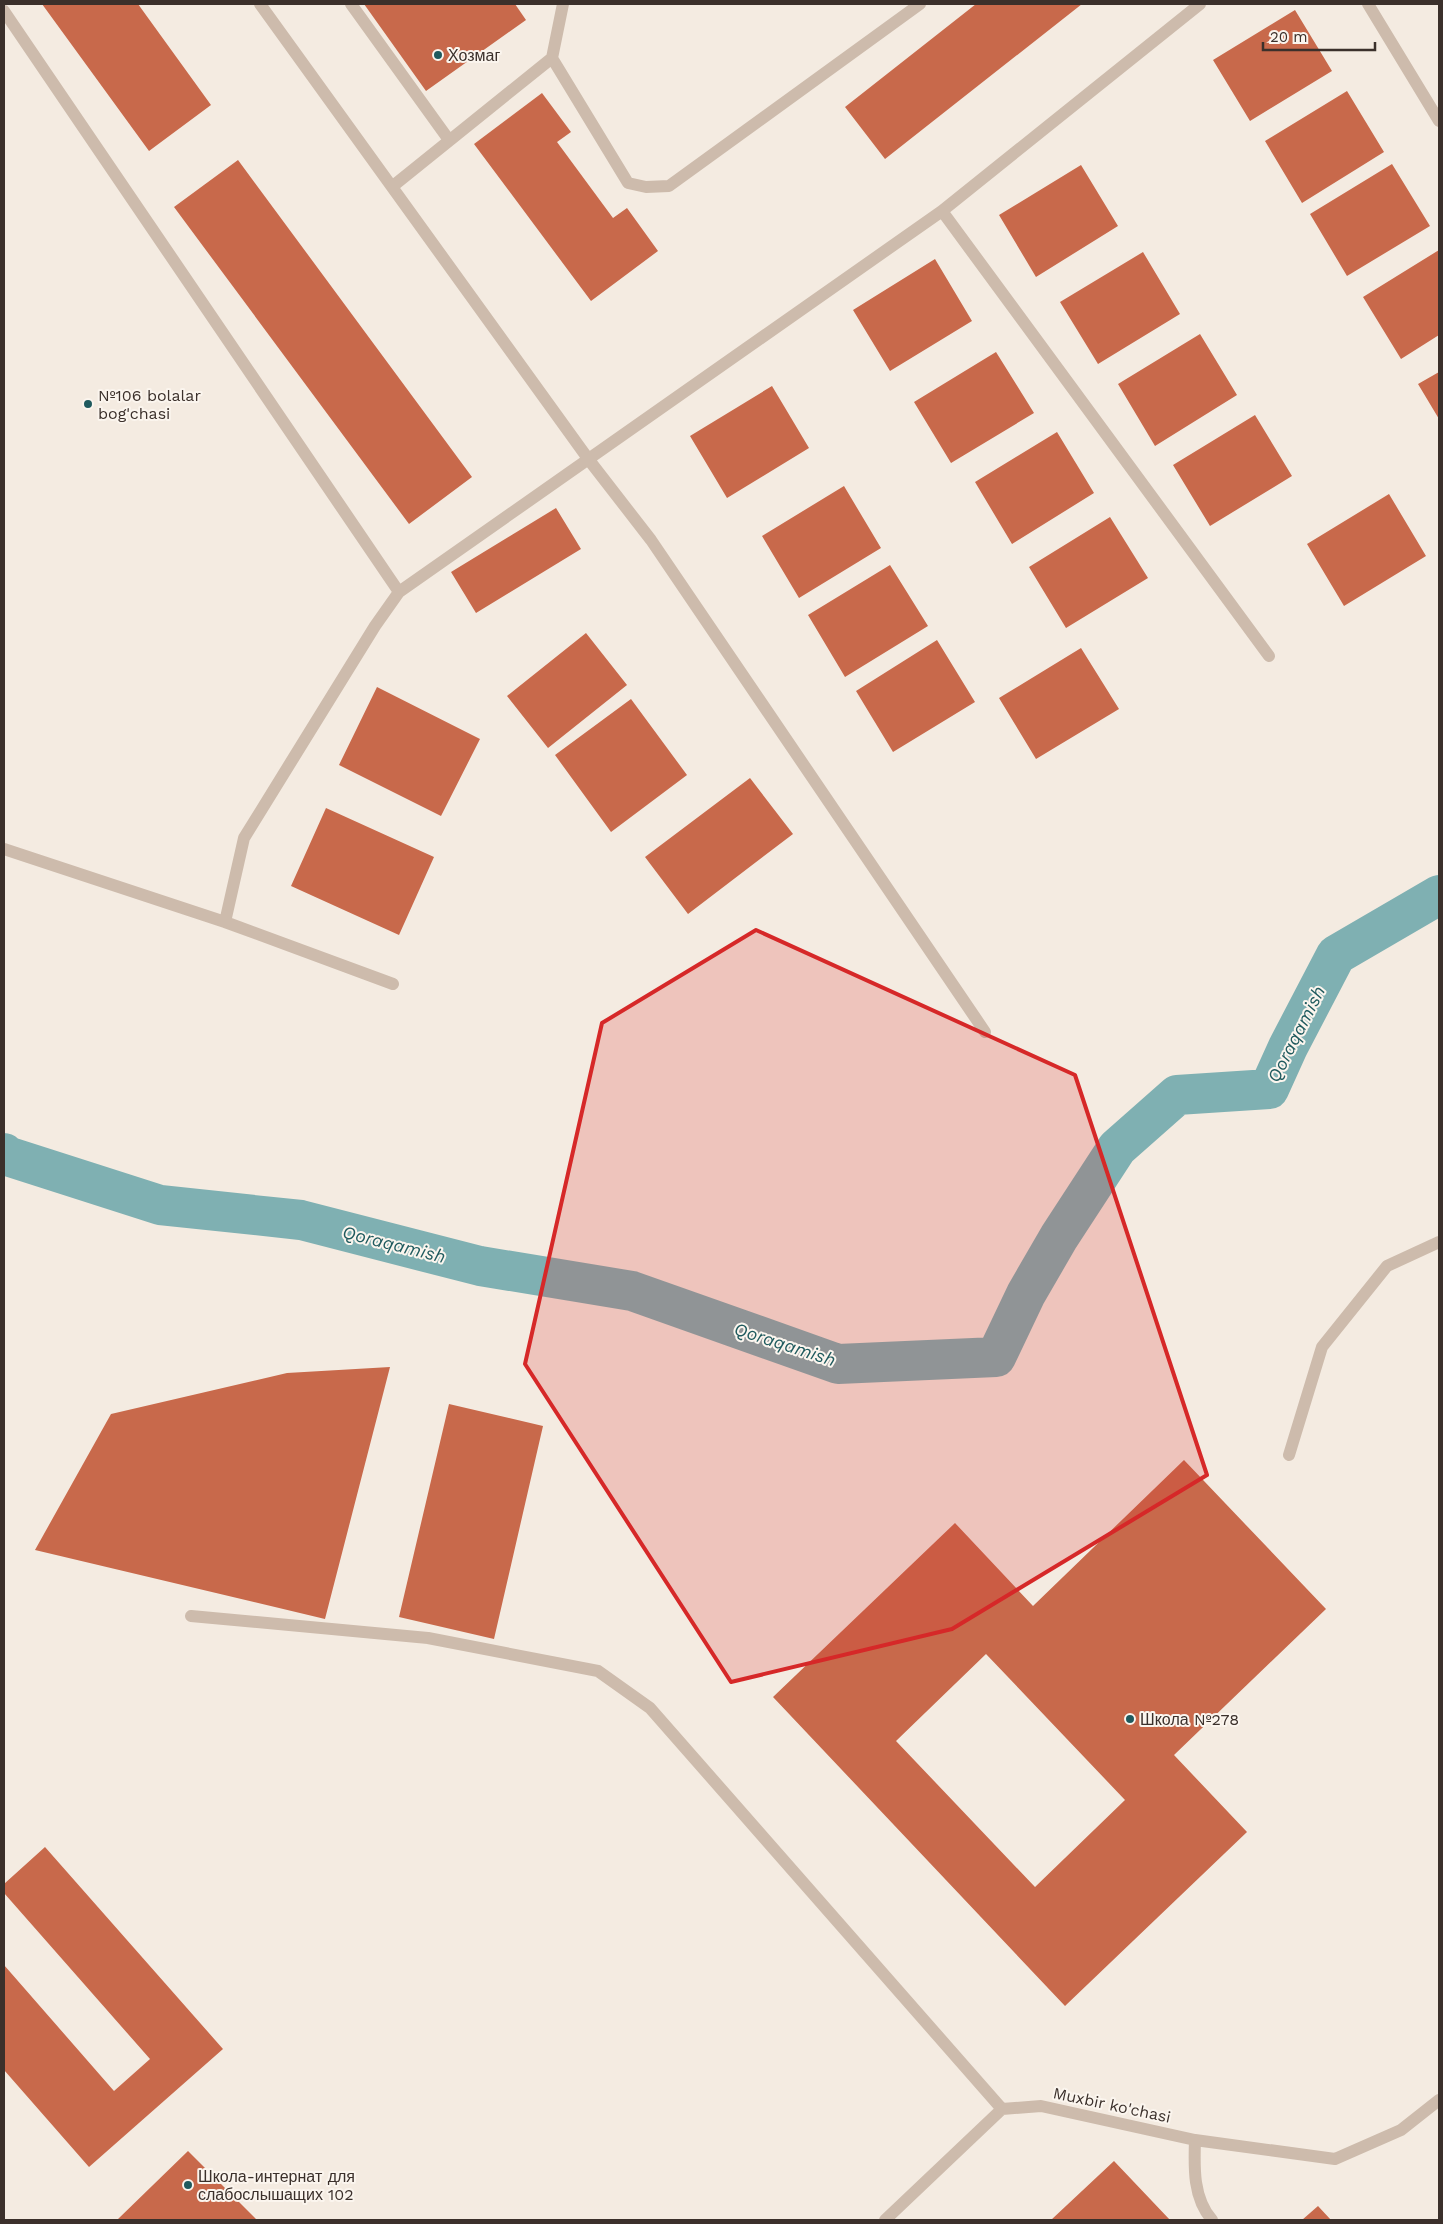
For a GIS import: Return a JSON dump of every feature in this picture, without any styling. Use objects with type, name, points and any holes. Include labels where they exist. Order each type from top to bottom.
[{"type":"street","points":[[260,4],[590,460],[651,540],[985,1032]]},
{"type":"street","points":[[351,4],[449,140]]},
{"type":"street","points":[[393,186],[552,58],[564,4]]},
{"type":"street","points":[[552,58],[628,183],[646,187],[669,186],[920,4]]},
{"type":"street","points":[[225,922],[244,838],[375,626],[399,592],[590,460],[942,211],[1200,4]]},
{"type":"street","points":[[1368,4],[1439,121]]},
{"type":"street","points":[[4,11],[399,592]]},
{"type":"street","points":[[942,211],[1269,656]]},
{"type":"street","points":[[4,849],[225,922],[393,984]]},
{"type":"street","points":[[1289,1455],[1322,1347],[1387,1266],[1439,1242]]},
{"type":"street","points":[[191,1616],[428,1638],[598,1671],[650,1708],[1002,2109],[885,2220]]},
{"type":"street","name":"Muxbir ko'chasi","points":[[1002,2109],[1041,2106],[1195,2140],[1335,2159],[1401,2130],[1439,2100]]},
{"type":"street","points":[[1195,2140],[1194,2177],[1206,2213],[1212,2220]]},
{"type":"highlighted area","points":[[756,930],[1075,1075],[1207,1475],[952,1629],[731,1682],[525,1364],[602,1023]]},
{"type":"building","points":[[42,4],[138,4],[211,105],[149,151]]},
{"type":"building","name":"Хозмаг","points":[[364,4],[515,4],[526,20],[426,91]]},
{"type":"building","points":[[976,4],[1082,4],[885,159],[845,107]]},
{"type":"building","points":[[1295,10],[1332,71],[1250,121],[1213,60]]},
{"type":"building","points":[[1347,91],[1384,152],[1302,203],[1265,141]]},
{"type":"building","points":[[542,93],[571,132],[557,142],[613,218],[627,208],[658,251],[591,301],[474,144]]},
{"type":"building","points":[[238,160],[472,477],[409,524],[174,207]]},
{"type":"building","points":[[1392,164],[1430,226],[1347,276],[1310,214]]},
{"type":"building","points":[[1081,165],[1118,226],[1036,277],[999,215]]},
{"type":"building","points":[[1439,250],[1439,335],[1401,359],[1363,297]]},
{"type":"building","points":[[1143,252],[1180,314],[1098,364],[1060,302]]},
{"type":"building","points":[[935,259],[972,321],[890,371],[853,310]]},
{"type":"building","points":[[1200,334],[1237,395],[1155,446],[1118,384]]},
{"type":"building","points":[[996,352],[1034,413],[951,463],[914,402]]},
{"type":"building","points":[[1439,372],[1439,419],[1418,384]]},
{"type":"building","points":[[772,386],[809,448],[727,498],[690,436]]},
{"type":"building","points":[[1255,415],[1292,476],[1210,526],[1173,465]]},
{"type":"building","points":[[1057,432],[1094,493],[1012,544],[975,482]]},
{"type":"building","points":[[844,486],[881,548],[799,598],[762,536]]},
{"type":"building","points":[[1389,494],[1426,556],[1344,606],[1307,544]]},
{"type":"building","points":[[556,508],[581,549],[476,613],[451,572]]},
{"type":"building","points":[[1110,517],[1148,578],[1066,628],[1029,567]]},
{"type":"building","points":[[890,565],[928,626],[845,677],[808,615]]},
{"type":"building","points":[[586,633],[627,685],[548,748],[507,696]]},
{"type":"building","points":[[937,640],[975,702],[893,752],[856,691]]},
{"type":"building","points":[[1081,648],[1119,709],[1036,759],[999,698]]},
{"type":"building","points":[[377,687],[480,739],[441,816],[339,765]]},
{"type":"building","points":[[631,699],[687,775],[611,832],[555,755]]},
{"type":"building","points":[[750,778],[793,834],[688,914],[645,857]]},
{"type":"building","points":[[326,808],[434,857],[399,935],[291,886]]},
{"type":"building","points":[[390,1367],[325,1619],[35,1550],[111,1414],[287,1373]]},
{"type":"building","points":[[449,1404],[543,1426],[494,1639],[399,1617]]},
{"type":"building","name":"Школа №278","points":[[1184,1460],[1326,1609],[1174,1755],[1247,1832],[1065,2006],[773,1697],[955,1523],[1033,1606]],"holes":[[[986,1654],[1125,1800],[1035,1887],[896,1741]]]},
{"type":"building","points":[[45,1847],[223,2049],[89,2167],[4,2070],[4,1965],[114,2091],[150,2059],[4,1893],[4,1884]]},
{"type":"building","name":"Школа-интернат для слабослышащих 102","points":[[188,2151],[257,2220],[117,2220]]},
{"type":"building","points":[[1114,2161],[1170,2220],[1051,2220]]},
{"type":"building","points":[[1318,2206],[1331,2220],[1302,2220]]},
{"type":"waterway","name":"Qoraqamish","points":[[4,1153],[7,1156],[160,1205],[301,1220],[480,1266],[632,1291],[838,1364],[996,1357],[1026,1294],[1059,1237],[1117,1148],[1177,1095],[1269,1089],[1288,1047],[1336,955],[1439,895]]},
{"type":"place","name":"Хозмаг","points":[[438,55]]},
{"type":"place","name":"№106 bolalar bog'chasi","points":[[88,404]]},
{"type":"place","name":"Школа №278","points":[[1130,1719]]},
{"type":"place","name":"Школа-интернат для слабослышащих 102","points":[[188,2185]]}]
